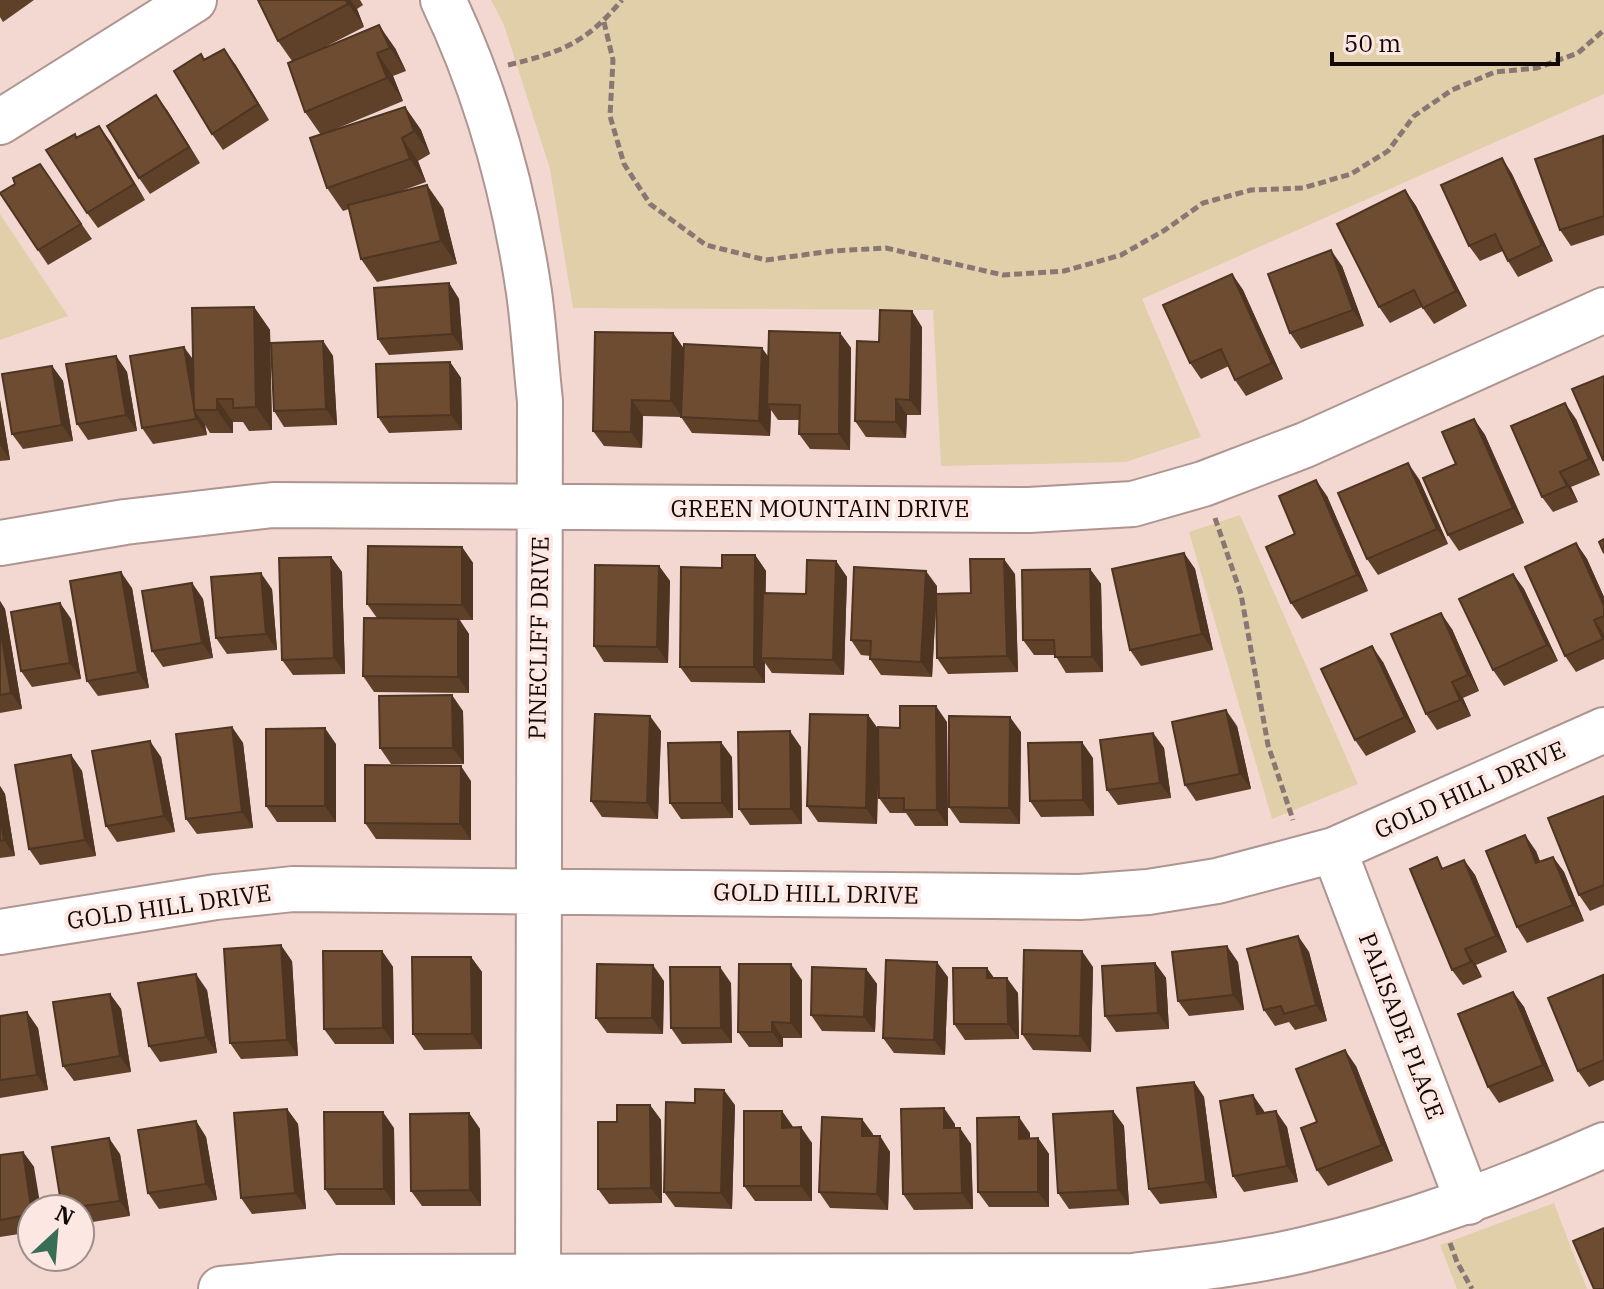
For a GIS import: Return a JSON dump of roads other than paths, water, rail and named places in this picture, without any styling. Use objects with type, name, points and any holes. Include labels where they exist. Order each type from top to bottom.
[{"type":"street","points":[[0,122],[194,0]]},
{"type":"street","name":"PINECLIFF DRIVE","points":[[443,0],[482,92],[511,195],[529,292],[540,401],[538,1283]]},
{"type":"street","name":"GREEN MOUNTAIN DRIVE","points":[[0,543],[125,522],[273,505],[1029,510],[1133,504],[1203,484],[1305,445],[1604,310]]},
{"type":"street","name":"GOLD HILL DRIVE","points":[[0,932],[216,897],[293,889],[1080,897],[1148,892],[1217,881],[1334,850],[1604,730]]},
{"type":"street","name":"PALISADE PLACE","points":[[1334,850],[1453,1207]]},
{"type":"street","points":[[221,1289],[341,1277],[538,1283],[1133,1276],[1230,1264],[1303,1250],[1453,1207],[1604,1145]]}]
